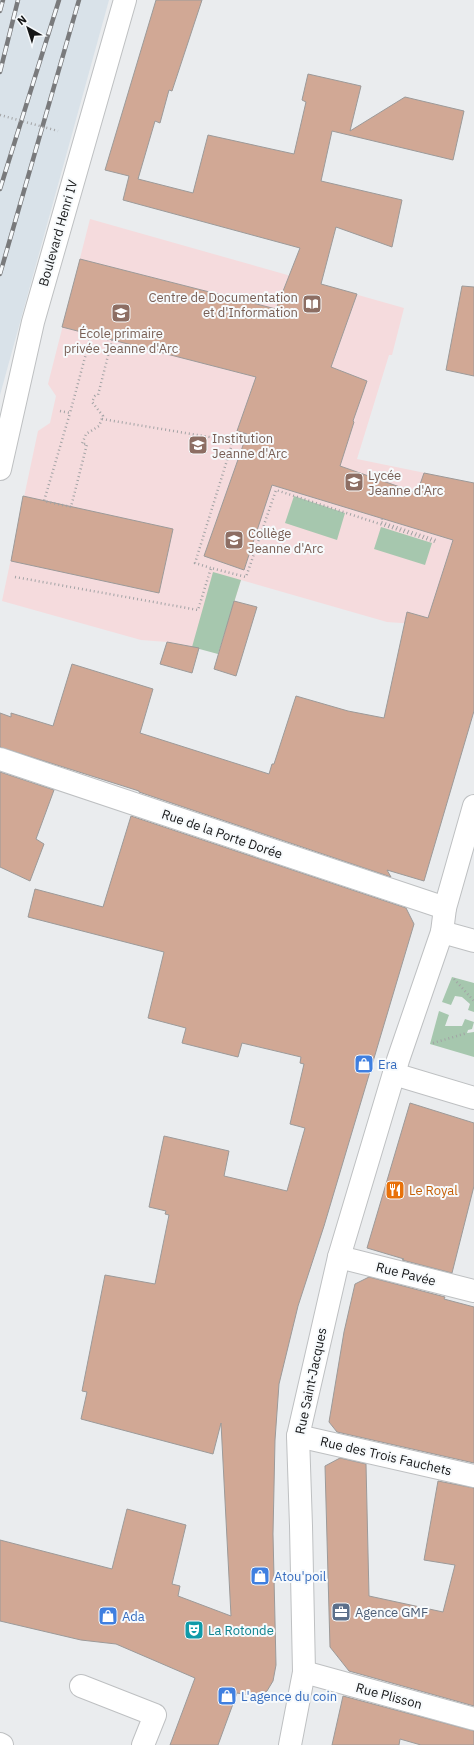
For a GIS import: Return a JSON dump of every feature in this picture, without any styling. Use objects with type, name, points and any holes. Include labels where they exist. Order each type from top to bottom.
[{"type":"street","name":"Boulevard Henri IV","points":[[0,469],[33,322],[125,0]]},
{"type":"street","name":"Rue de la Porte Dorée","points":[[0,759],[445,908]]},
{"type":"street","name":"Rue Saint-Jacques","points":[[290,1745],[304,1672],[298,1436],[339,1257],[394,1074],[442,932],[445,908],[474,806]]},
{"type":"street","points":[[442,932],[474,941]]},
{"type":"street","points":[[394,1074],[474,1098]]},
{"type":"street","name":"Rue Pavée","points":[[339,1257],[474,1291]]},
{"type":"street","name":"Rue des Trois Fauchets","points":[[298,1436],[474,1476]]},
{"type":"street","name":"Rue Plisson","points":[[304,1672],[474,1719]]},
{"type":"street","points":[[81,1686],[155,1715],[143,1745]]},
{"type":"path","points":[[0,115],[58,131]]},
{"type":"path","points":[[91,335],[112,340],[98,395],[94,396],[92,402],[103,416],[99,426],[86,434],[82,444],[87,444],[71,507],[44,501],[70,414],[91,335]]},
{"type":"path","points":[[60,411],[70,414]]},
{"type":"path","points":[[102,419],[233,441],[195,563],[246,577],[276,490],[435,542],[436,540],[381,522],[382,519]]},
{"type":"path","points":[[15,576],[198,610],[211,568]]},
{"type":"path","points":[[452,977],[474,1001]]},
{"type":"path","points":[[430,1044],[467,1033]]},
{"type":"shaded area","points":[[0,0],[109,0],[0,395]]},
{"type":"shaded area","name":"Institution Jeanne d'Arc","points":[[90,219],[404,308],[392,355],[389,355],[357,459],[474,483],[474,631],[458,627],[387,622],[241,580],[218,654],[199,648],[167,642],[141,640],[2,601],[38,431],[50,423],[56,396],[48,384]]},
{"type":"green space","points":[[294,496],[345,513],[337,540],[285,523]]},
{"type":"green space","points":[[381,527],[432,543],[425,565],[374,549]]},
{"type":"green space","points":[[213,572],[241,580],[218,654],[192,647]]},
{"type":"green space","points":[[452,977],[474,983],[474,1012],[468,1010],[470,1004],[462,997],[455,996],[451,1005],[442,1002]]},
{"type":"green space","points":[[439,1011],[449,1015],[445,1026],[462,1026],[465,1019],[474,1022],[472,1029],[468,1030],[467,1033],[474,1032],[474,1057],[430,1044]]},
{"type":"building","points":[[156,0],[202,0],[172,91],[169,90],[160,123],[155,121],[138,179],[193,193],[208,135],[294,154],[306,102],[302,100],[308,74],[361,86],[350,131],[405,97],[464,111],[453,160],[332,131],[321,181],[402,200],[392,247],[336,227],[321,284],[357,294],[331,367],[367,381],[353,421],[354,422],[340,466],[417,493],[424,473],[474,483],[474,711],[424,881],[387,870],[391,877],[139,791],[0,747],[0,713],[11,717],[11,713],[53,726],[72,664],[153,689],[140,733],[269,774],[272,764],[274,764],[296,696],[348,711],[384,718],[407,612],[428,618],[453,540],[272,485],[244,570],[204,556],[247,434],[237,431],[256,377],[62,327],[80,259],[276,309],[300,248],[123,200],[129,176],[105,170]]},
{"type":"building","points":[[462,286],[474,287],[474,376],[446,370]]},
{"type":"building","points":[[23,496],[173,529],[159,593],[11,561]]},
{"type":"building","points":[[234,601],[257,607],[236,676],[214,669]]},
{"type":"building","points":[[167,642],[199,648],[192,673],[160,664]]},
{"type":"building","points":[[0,772],[54,790],[36,839],[44,844],[30,881],[0,867]]},
{"type":"building","points":[[131,816],[406,908],[414,924],[324,1226],[298,1306],[279,1384],[275,1440],[273,1534],[276,1665],[273,1681],[267,1691],[261,1695],[254,1696],[237,1693],[218,1745],[170,1745],[195,1678],[116,1644],[81,1640],[0,1621],[0,1540],[112,1569],[127,1509],[186,1525],[172,1584],[180,1586],[178,1596],[231,1616],[221,1423],[213,1454],[81,1419],[87,1392],[82,1391],[105,1275],[155,1284],[169,1215],[165,1214],[166,1211],[149,1207],[164,1136],[229,1151],[224,1176],[287,1191],[305,1128],[290,1124],[304,1064],[300,1063],[301,1057],[242,1043],[238,1057],[182,1043],[186,1028],[148,1018],[164,952],[28,917],[35,889],[103,907]]},
{"type":"building","points":[[410,1103],[474,1123],[474,1186],[452,1273],[402,1260],[404,1259],[367,1248]]},
{"type":"building","points":[[369,1277],[445,1297],[444,1299],[474,1307],[474,1463],[337,1432],[329,1422],[344,1332],[355,1284]]},
{"type":"building","points":[[340,1458],[366,1464],[369,1596],[443,1612],[455,1565],[424,1560],[438,1481],[474,1488],[474,1706],[349,1671],[330,1647],[325,1466]]},
{"type":"building","points":[[343,1696],[474,1731],[474,1745],[421,1745],[400,1739],[399,1745],[332,1745]]},
{"type":"railway","points":[[0,11],[3,0]]},
{"type":"railway","points":[[0,72],[18,0]]},
{"type":"railway","points":[[0,189],[59,0]]},
{"type":"railway","points":[[0,274],[79,0]]},
{"type":"place","name":"Centre de Documentation et d'Information","points":[[312,304]]},
{"type":"place","name":"École primaire privée Jeanne d'Arc","points":[[121,313]]},
{"type":"place","name":"Institution Jeanne d'Arc","points":[[198,445]]},
{"type":"place","name":"Lycée Jeanne d'Arc","points":[[354,482]]},
{"type":"place","name":"Collège Jeanne d'Arc","points":[[234,540]]},
{"type":"place","name":"Era","points":[[364,1064]]},
{"type":"place","name":"Le Royal","points":[[395,1190]]},
{"type":"place","name":"Atou'poil","points":[[260,1576]]},
{"type":"place","name":"Agence GMF","points":[[341,1612]]},
{"type":"place","name":"Ada","points":[[108,1616]]},
{"type":"place","name":"La Rotonde","points":[[194,1630]]},
{"type":"place","name":"L'agence du coin","points":[[227,1696]]}]
